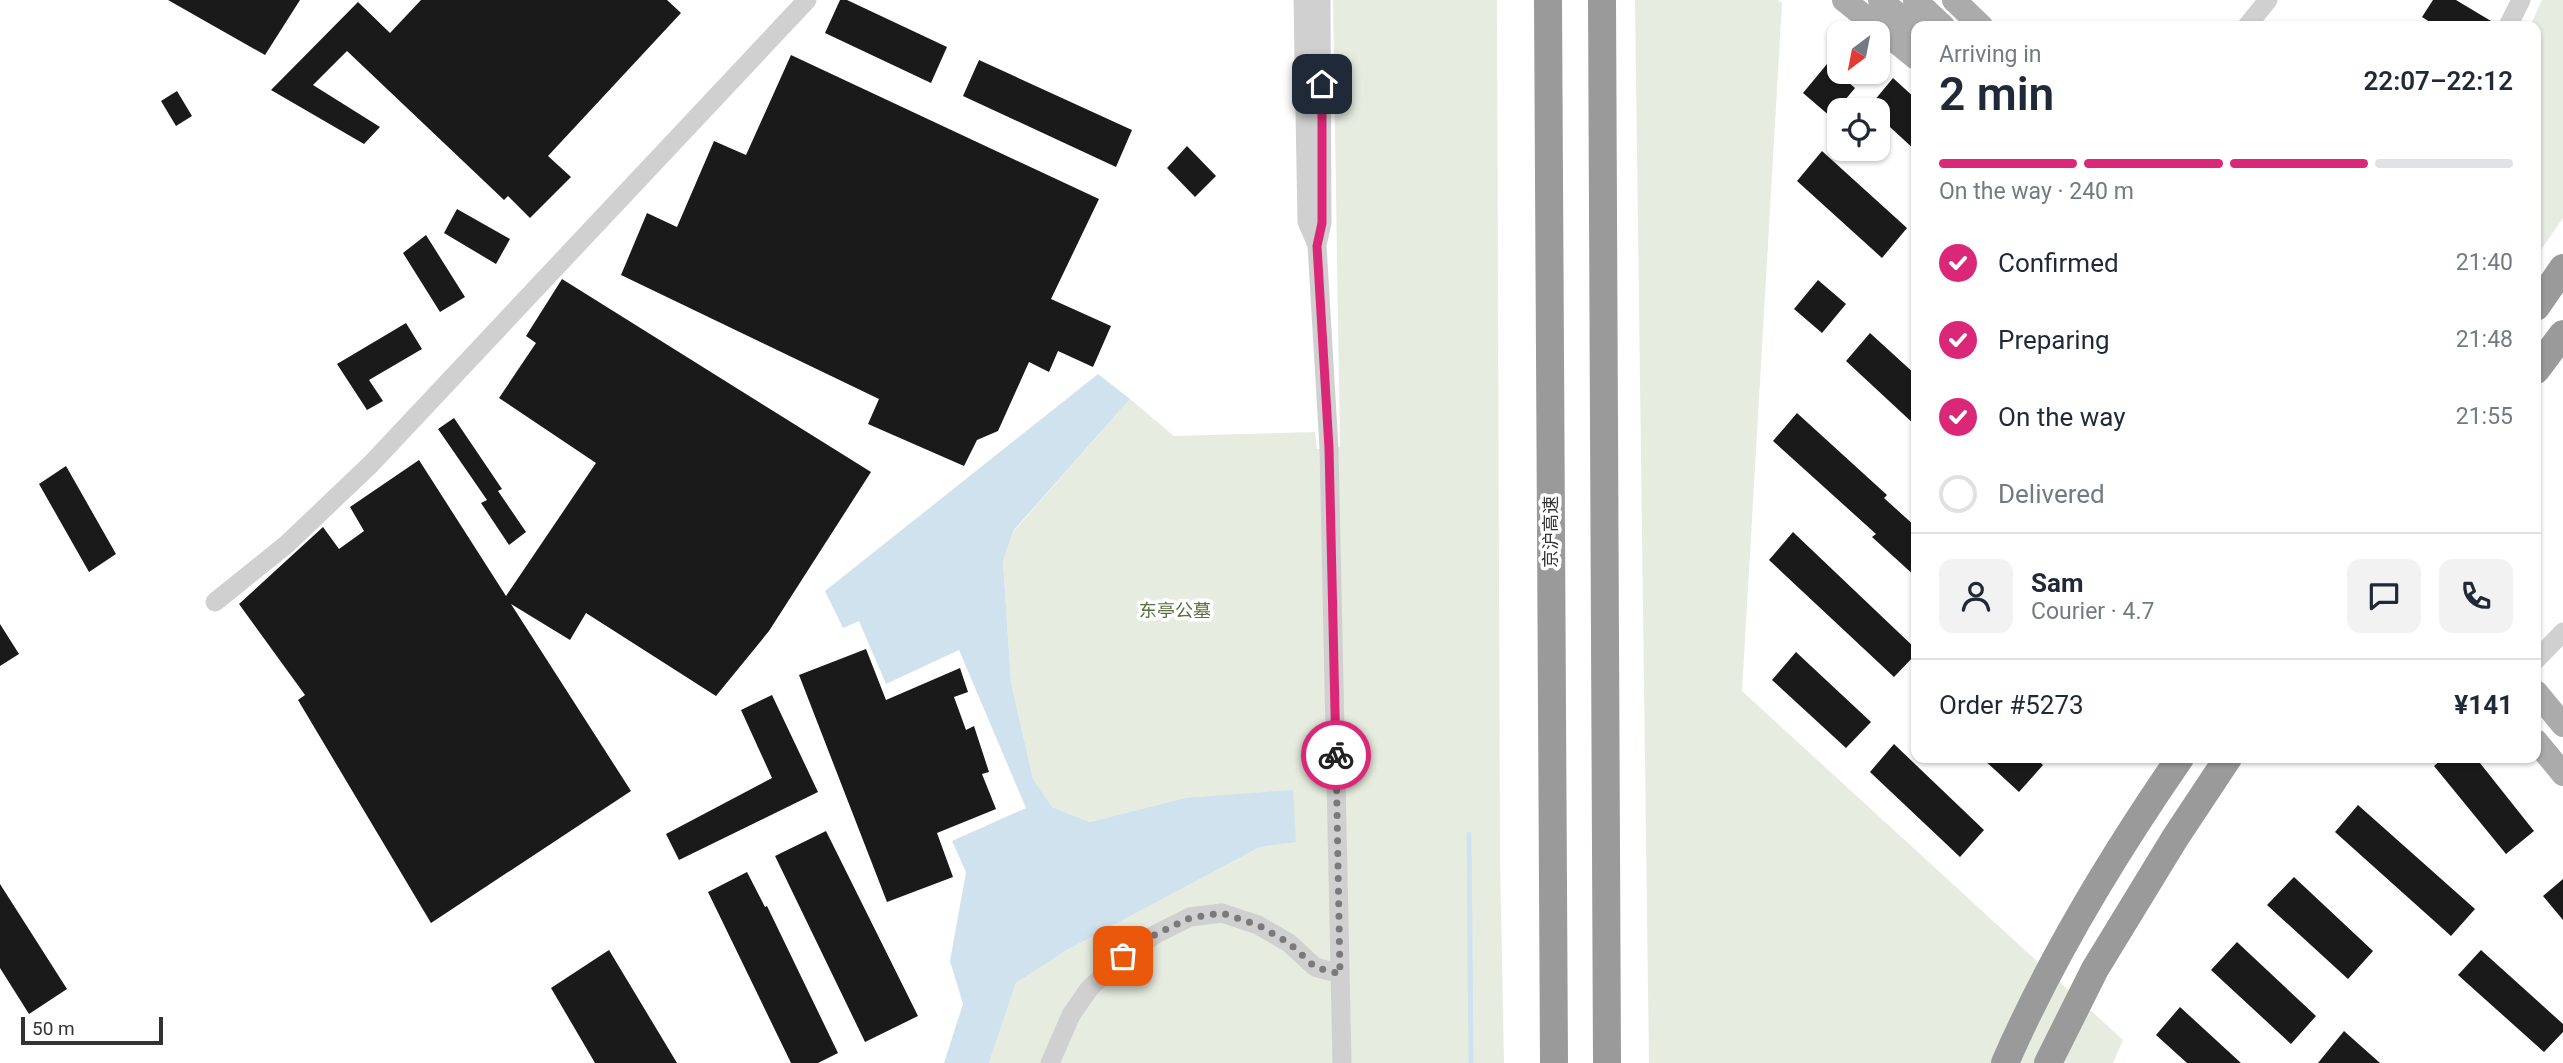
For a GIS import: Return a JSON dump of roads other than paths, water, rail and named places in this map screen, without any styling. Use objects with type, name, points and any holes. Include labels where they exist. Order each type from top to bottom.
[{"type":"highway","name":"京沪高速","points":[[1548,0],[1554,1063]]},
{"type":"highway","points":[[1602,0],[1607,1063]]},
{"type":"highway","points":[[2541,300],[2563,268]]},
{"type":"highway","points":[[2541,363],[2563,334]]},
{"type":"highway","points":[[2005,1063],[2069,931],[2143,811],[2177,763]]},
{"type":"highway","points":[[2048,1063],[2095,969],[2225,763]]},
{"type":"main road","points":[[1844,0],[1911,54]]},
{"type":"main road","points":[[1880,0],[1911,25]]},
{"type":"main road","points":[[1915,0],[1938,21]]},
{"type":"main road","points":[[1954,0],[1976,21]]},
{"type":"main road","points":[[2541,698],[2563,725]]},
{"type":"main road","points":[[2541,747],[2563,774]]},
{"type":"street","points":[[215,602],[287,544],[371,464],[807,0]]},
{"type":"street","points":[[1303,0],[1307,222],[1317,246]]},
{"type":"street","points":[[1321,0],[1322,223],[1317,246],[1329,448],[1342,1063]]},
{"type":"street","points":[[2251,21],[2268,0]]},
{"type":"street","points":[[2510,21],[2521,0]]},
{"type":"street","points":[[2541,655],[2563,632]]},
{"type":"street","points":[[1056,1057],[1071,1015],[1089,989],[1123,956],[1156,934],[1190,918],[1222,913],[1258,925],[1289,943],[1315,967],[1340,974]]},
{"type":"water","points":[[1098,374],[1130,399],[1014,530],[1003,561],[1011,682],[1033,779],[1052,807],[1090,822],[1185,798],[1293,790],[1296,842],[1260,847],[1067,950],[1016,983],[989,1063],[944,1063],[963,1004],[950,961],[966,872],[952,841],[1026,808],[959,650],[886,684],[859,621],[843,628],[825,591]]},
{"type":"waterway","points":[[1469,834],[1471,1063]]},
{"type":"park label","name":"东亭公墓","points":[[1175,611]]}]
